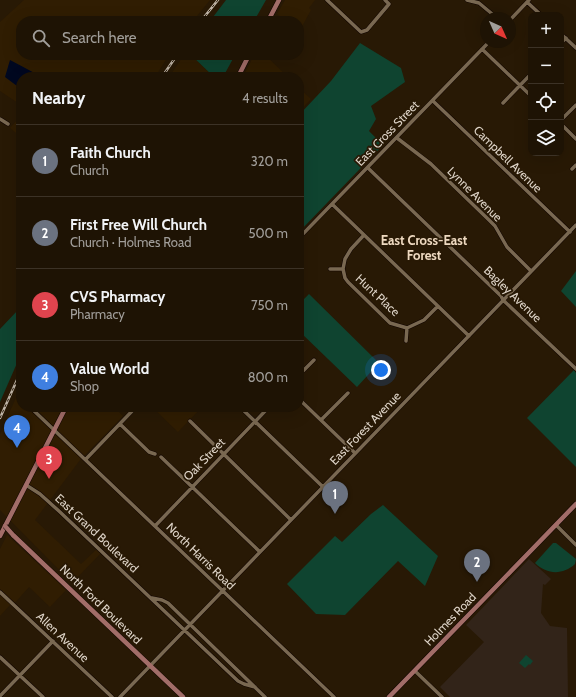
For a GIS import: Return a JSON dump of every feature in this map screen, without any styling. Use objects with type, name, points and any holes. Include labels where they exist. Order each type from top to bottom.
[{"type":"main road","points":[[271,16],[279,0]]},
{"type":"main road","points":[[240,72],[246,60]]},
{"type":"main road","points":[[0,536],[64,412]]},
{"type":"main road","name":"Holmes Road","points":[[389,697],[576,504]]},
{"type":"main road","name":"North Ford Boulevard","points":[[0,522],[183,697]]},
{"type":"street","points":[[327,0],[358,31],[361,32],[367,30],[389,4],[385,0]]},
{"type":"street","points":[[332,5],[336,0]]},
{"type":"street","points":[[467,0],[480,3],[490,12]]},
{"type":"street","points":[[516,14],[528,1],[538,12]]},
{"type":"street","points":[[566,38],[576,48]]},
{"type":"street","points":[[482,49],[528,93]]},
{"type":"street","name":"East Cross Street","points":[[304,233],[482,49]]},
{"type":"street","points":[[503,104],[528,77]]},
{"type":"street","name":"Campbell Avenue","points":[[433,101],[570,232]]},
{"type":"street","points":[[564,117],[576,105]]},
{"type":"street","points":[[0,119],[8,124]]},
{"type":"street","points":[[564,127],[576,138]]},
{"type":"street","name":"Lynne Avenue","points":[[397,138],[431,164],[489,220],[507,247],[532,271]]},
{"type":"street","points":[[572,169],[576,165]]},
{"type":"street","name":"Bagley Avenue","points":[[368,168],[576,369]]},
{"type":"street","points":[[332,204],[469,336]]},
{"type":"street","name":"East Forest Avenue","points":[[120,697],[576,225]]},
{"type":"street","name":"Hunt Place","points":[[364,235],[348,254],[343,269],[348,282],[383,317],[390,323],[407,328],[424,320],[438,306]]},
{"type":"street","name":"Hunt Place","points":[[330,269],[343,269]]},
{"type":"street","name":"Hunt Place","points":[[406,342],[407,328]]},
{"type":"street","points":[[304,371],[314,360]]},
{"type":"street","points":[[321,420],[348,393]]},
{"type":"street","points":[[304,404],[355,453]]},
{"type":"street","name":"North Harris Road","points":[[35,412],[334,697]]},
{"type":"street","points":[[86,460],[131,412]]},
{"type":"street","points":[[245,412],[323,487]]},
{"type":"street","name":"Oak Street","points":[[155,526],[264,412]]},
{"type":"street","points":[[190,421],[291,520]]},
{"type":"street","points":[[120,424],[149,452],[155,454]]},
{"type":"street","points":[[161,457],[260,552]]},
{"type":"street","name":"East Grand Boulevard","points":[[26,485],[40,494],[60,512],[238,681],[255,687]]},
{"type":"street","points":[[556,525],[576,545]]},
{"type":"street","name":"Allen Avenue","points":[[0,592],[112,697]]},
{"type":"street","name":"East Grand Boulevard","points":[[151,598],[168,603],[265,697]]},
{"type":"street","points":[[0,696],[53,641]]},
{"type":"street","points":[[0,657],[43,697]]},
{"type":"street","points":[[415,671],[442,697]]},
{"type":"shaded area","points":[[24,0],[210,0],[197,16],[16,16],[16,60],[166,60],[158,72],[16,72],[16,102],[0,91],[0,22]]},
{"type":"shaded area","points":[[285,0],[315,0],[309,8],[311,10],[304,23],[304,16],[279,16],[277,14]]},
{"type":"shaded area","points":[[181,60],[196,60],[209,72],[172,72]]},
{"type":"shaded area","points":[[252,60],[270,60],[283,72],[246,72]]},
{"type":"shaded area","points":[[304,93],[311,99],[304,107]]},
{"type":"shaded area","points":[[16,121],[16,133],[10,128]]},
{"type":"shaded area","points":[[16,397],[16,412],[119,412],[123,416],[80,460],[35,520],[81,564],[97,549],[101,553],[72,583],[0,510],[0,434]]},
{"type":"shaded area","points":[[157,412],[197,412],[178,432]]},
{"type":"shaded area","points":[[7,535],[66,590],[50,607],[29,587],[12,606],[10,605],[0,616],[0,549]]},
{"type":"shaded area","points":[[529,559],[551,579],[545,585],[543,584],[541,613],[550,626],[567,628],[568,697],[450,697],[440,687],[484,642],[466,625]]},
{"type":"green space","points":[[226,0],[266,0],[257,16],[214,16]]},
{"type":"green space","points":[[360,43],[401,68],[405,82],[371,106],[376,119],[369,131],[383,145],[304,227],[304,110],[331,81]]},
{"type":"green space","points":[[196,60],[232,60],[226,72],[209,72]]},
{"type":"green space","points":[[576,271],[576,307],[561,291]]},
{"type":"green space","points":[[309,294],[379,363],[357,387],[304,336],[304,299]]},
{"type":"green space","points":[[16,312],[16,365],[0,402],[0,329]]},
{"type":"green space","points":[[574,370],[576,373],[576,467],[527,418]]},
{"type":"green space","points":[[383,505],[438,556],[425,586],[398,561],[345,615],[316,614],[287,584],[335,536],[342,542],[371,514]]},
{"type":"green space","points":[[553,543],[556,543],[576,559],[575,564],[560,572],[555,572],[545,570],[535,563]]},
{"type":"green space","points":[[526,655],[533,661],[525,668],[519,663]]},
{"type":"water","points":[[10,60],[33,72],[16,72],[16,85],[5,77]]},
{"type":"railway","points":[[205,16],[218,0]]},
{"type":"railway","points":[[165,72],[174,60]]},
{"type":"railway","points":[[0,418],[16,382]]},
{"type":"place","name":"Value World","points":[[17,448]]},
{"type":"place","name":"CVS Pharmacy","points":[[49,479]]},
{"type":"place","name":"Faith Church","points":[[335,514]]},
{"type":"place","name":"First Free Will Church","points":[[477,582]]},
{"type":"district","name":"East Cross-East Forest","points":[[424,248]]}]
